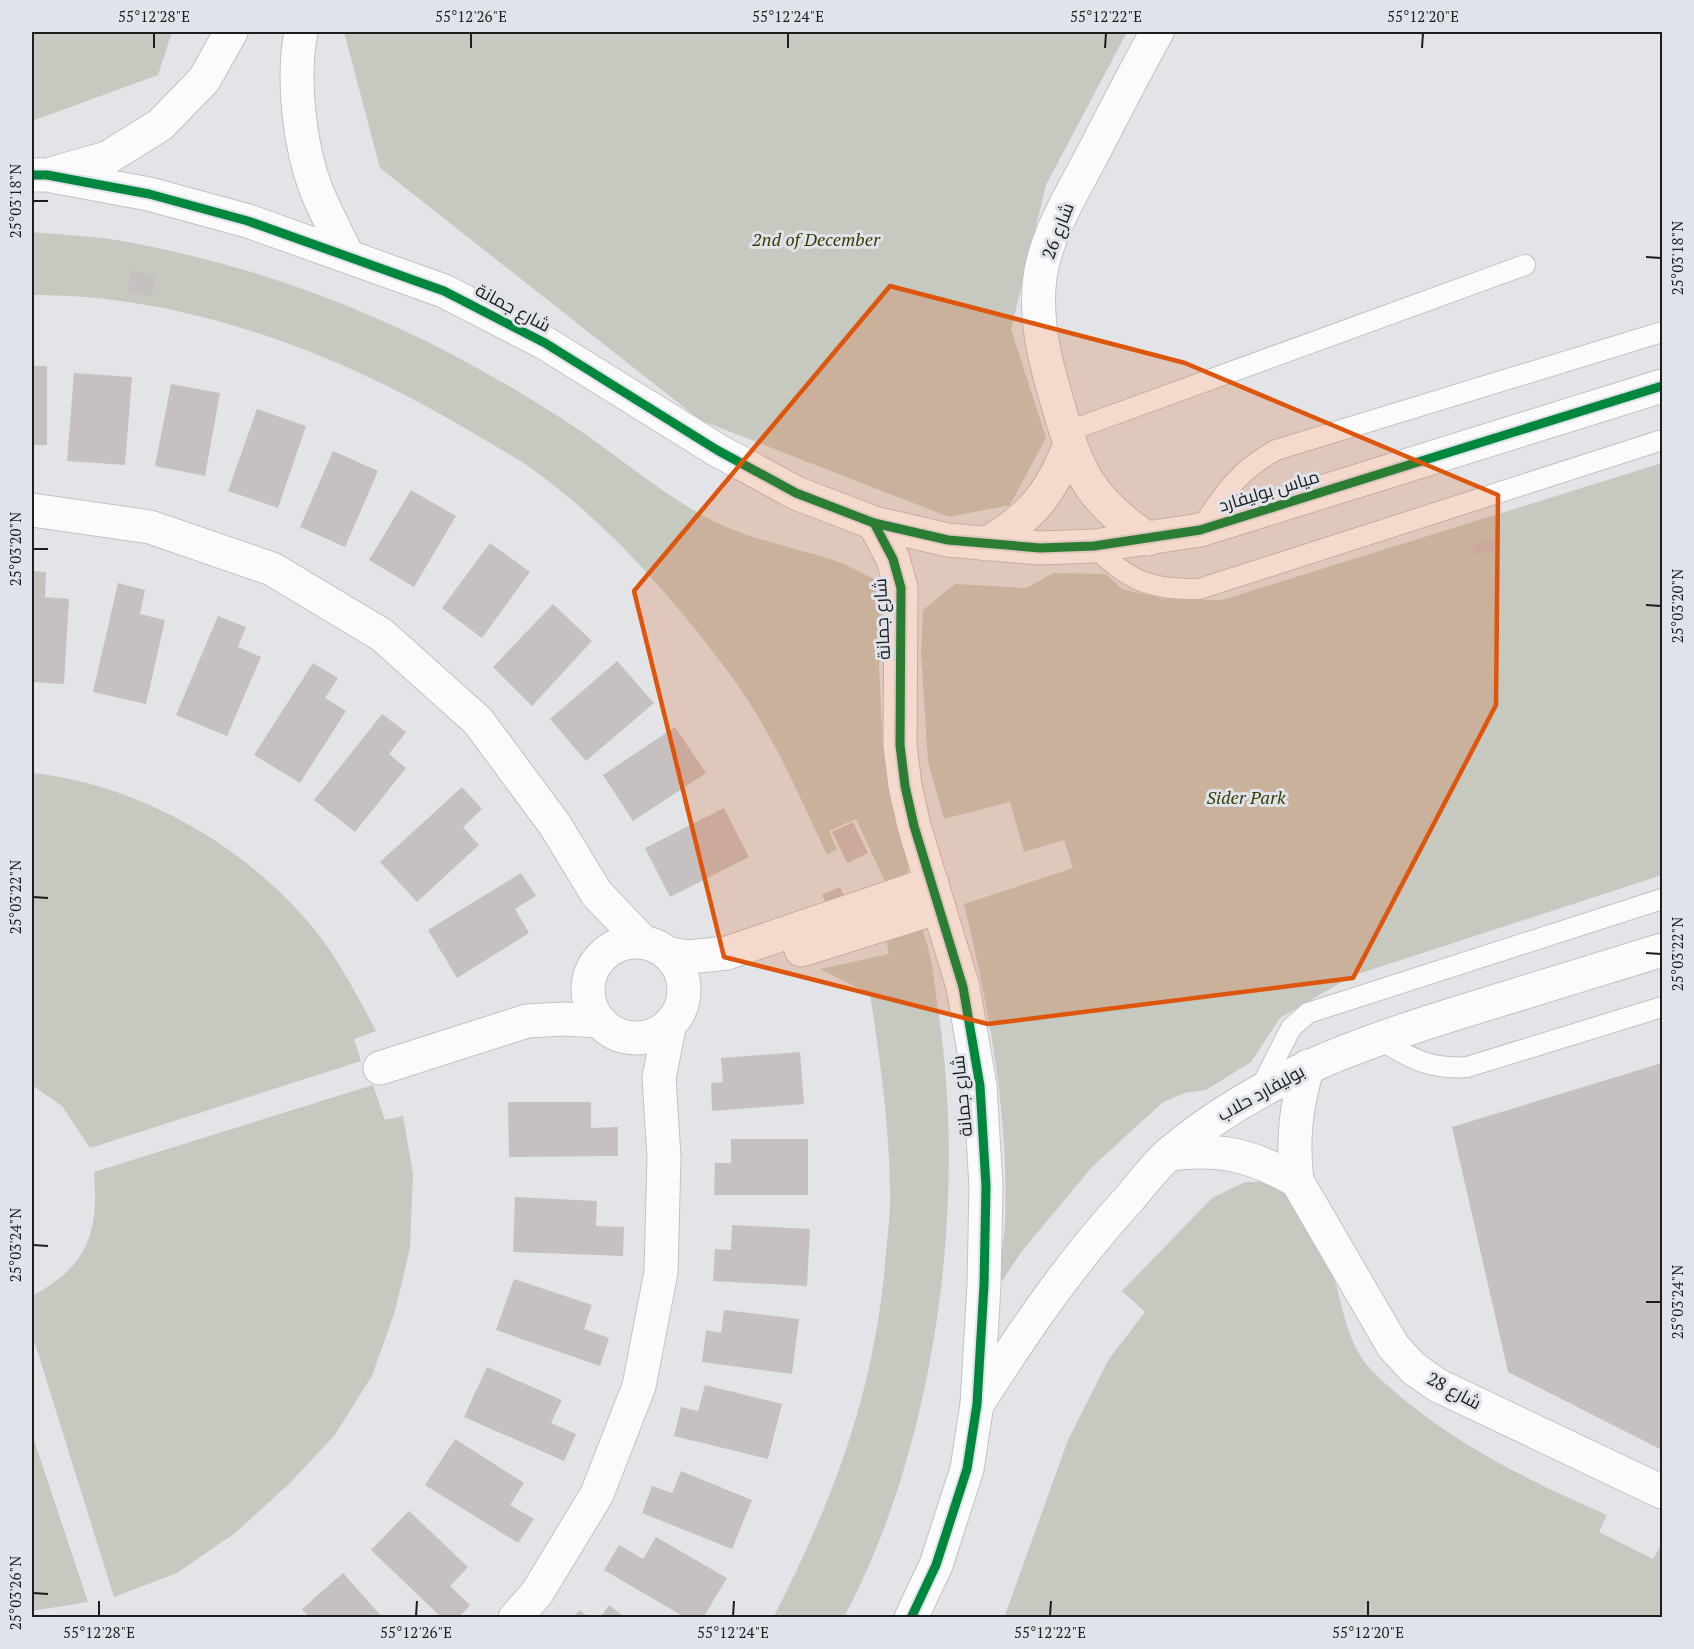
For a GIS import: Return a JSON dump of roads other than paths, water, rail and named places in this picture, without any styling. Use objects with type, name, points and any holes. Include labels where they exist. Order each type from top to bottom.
[{"type":"street","points":[[39,175],[107,158],[160,125],[204,80],[231,32]]},
{"type":"street","points":[[301,32],[298,48],[299,120],[316,190],[347,255]]},
{"type":"street","name":"شارع 26","points":[[1148,539],[1122,522],[1100,501],[1083,476],[1067,439],[1039,331],[1039,285],[1054,231],[1157,32]]},
{"type":"street","name":"شارع جمانة","points":[[39,175],[149,194],[249,221],[444,291],[544,343],[746,466],[796,493],[874,523],[893,559],[901,588],[900,745],[914,826],[963,987],[980,1086],[986,1186],[984,1285],[977,1404],[967,1469],[936,1565],[911,1617]]},
{"type":"street","name":"مياس بوليفارد","points":[[874,523],[939,538],[1040,548],[1094,546],[1200,530],[1662,386]]},
{"type":"street","points":[[986,544],[1014,527],[1038,505],[1057,478],[1067,439]]},
{"type":"street","points":[[32,510],[150,527],[272,569],[382,635],[478,721],[555,825],[597,894],[657,948],[683,975],[677,1013],[660,1061],[659,1096],[664,1157],[661,1272],[639,1386],[597,1494],[537,1593],[515,1617]]},
{"type":"street","points":[[597,894],[604,924],[591,1008],[644,1065],[659,1096]]},
{"type":"street","points":[[527,1021],[597,966],[616,946],[657,948],[689,957],[727,953],[935,895]]},
{"type":"street","points":[[381,1068],[527,1021],[563,1019],[612,1029],[641,1039],[656,1035],[698,987],[722,974],[935,895]]},
{"type":"street","name":"بوليفارد حلاب","points":[[977,1404],[1035,1316],[1099,1232],[1169,1154],[1213,1120],[1259,1091],[1308,1066],[1377,1038],[1662,950]]},
{"type":"street","name":"شارع 28","points":[[1308,1066],[1295,1123],[1294,1152],[1297,1181],[1393,1346],[1413,1368],[1437,1385],[1662,1492]]},
{"type":"street","points":[[1169,1154],[1203,1150],[1236,1153],[1268,1164],[1297,1181]]},
{"type":"lane","points":[[1067,439],[1525,265]]},
{"type":"lane","points":[[1200,530],[1232,482],[1252,463],[1276,450],[1662,332]]},
{"type":"lane","points":[[1094,546],[1112,564],[1138,582],[1168,590],[1199,589],[1662,440]]},
{"type":"lane","points":[[1259,1091],[1291,1028],[1308,1013],[1662,899]]},
{"type":"lane","points":[[1377,1038],[1425,1065],[1446,1069],[1467,1067],[1662,1006]]},
{"type":"park label","name":"2nd of December","points":[[816,240]]},
{"type":"park label","name":"Sider Park","points":[[1246,798]]}]
